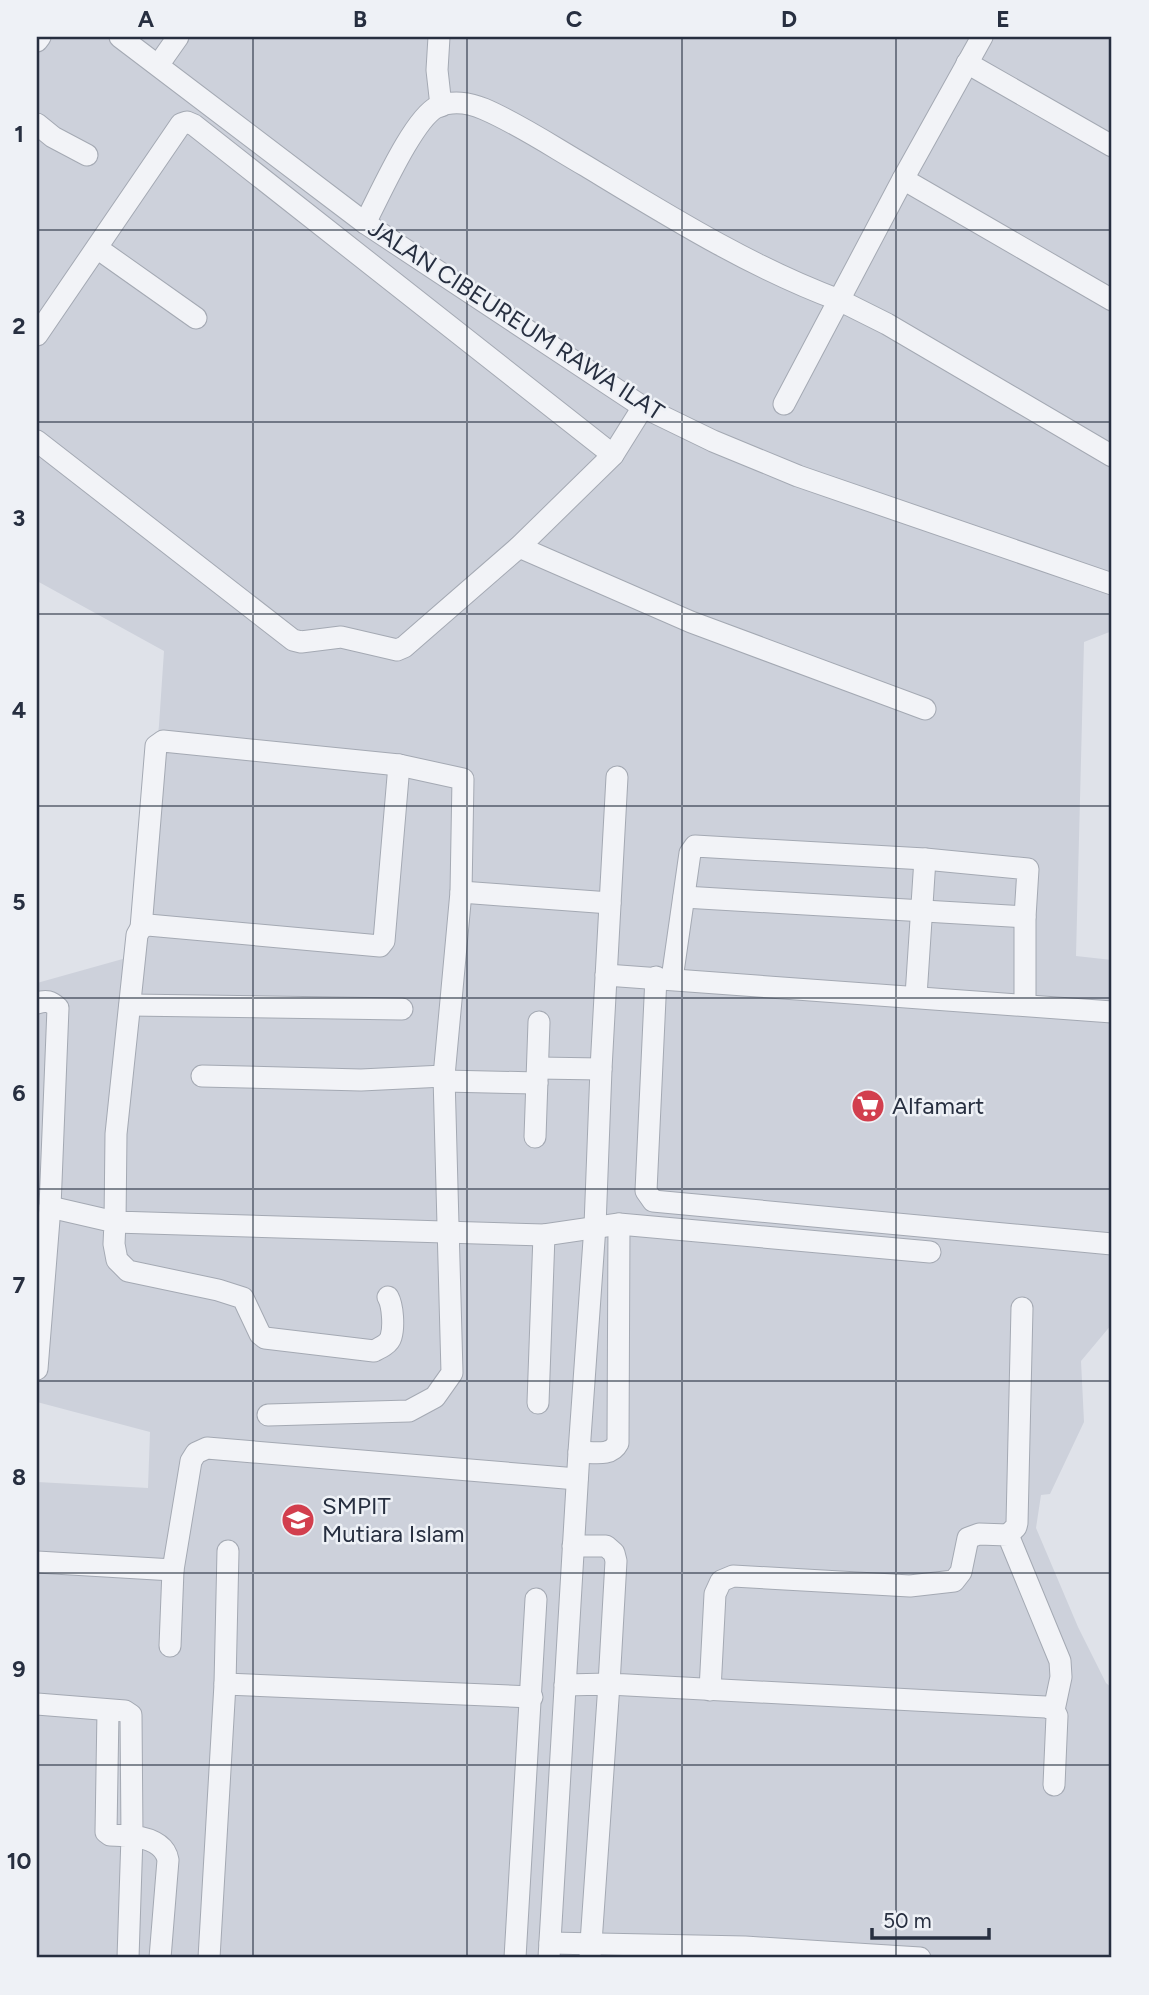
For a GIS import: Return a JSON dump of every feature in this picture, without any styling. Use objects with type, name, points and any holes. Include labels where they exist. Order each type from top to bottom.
[{"type":"street","points":[[37,41],[40,37]]},
{"type":"street","points":[[159,65],[178,37]]},
{"type":"street","points":[[439,37],[437,70],[441,106]]},
{"type":"street","points":[[784,404],[902,178],[982,37]]},
{"type":"street","name":"JALAN CIBEUREUM RAWA ILAT","points":[[125,38],[365,223],[643,407],[713,441],[797,476],[1112,583]]},
{"type":"street","points":[[967,63],[1112,146]]},
{"type":"street","points":[[365,223],[417,127],[431,111],[441,106],[464,103],[484,109],[752,261],[887,324],[1112,456]]},
{"type":"street","points":[[37,335],[181,124],[187,122],[613,455]]},
{"type":"street","points":[[37,124],[53,138],[87,155]]},
{"type":"street","points":[[902,178],[1112,300]]},
{"type":"street","points":[[97,248],[196,318]]},
{"type":"street","points":[[37,441],[297,641],[341,637],[397,650],[404,647],[519,547],[613,455],[643,407]]},
{"type":"street","points":[[519,547],[691,622],[925,709]]},
{"type":"street","points":[[268,1415],[409,1411],[435,1397],[452,1373],[444,1079],[461,892],[463,779],[399,765],[163,741],[156,746],[141,928],[137,934],[116,1134],[114,1244],[117,1259],[128,1271],[243,1298],[260,1334],[265,1338],[374,1351],[384,1346],[391,1338],[392,1306],[388,1297]]},
{"type":"street","points":[[141,928],[148,925],[380,946],[384,941],[399,765]]},
{"type":"street","points":[[617,777],[595,1226],[577,1479],[550,1951],[745,1947],[919,1958]]},
{"type":"street","points":[[1025,1004],[1028,869],[925,859],[698,846],[692,848],[684,897],[664,978],[646,1191],[653,1201],[1112,1244]]},
{"type":"street","points":[[916,996],[925,859]]},
{"type":"street","points":[[461,892],[610,903]]},
{"type":"street","points":[[684,897],[1025,917]]},
{"type":"street","points":[[606,975],[1112,1012]]},
{"type":"street","points":[[37,1003],[46,1000],[58,1008],[45,1157],[50,1207],[37,1369]]},
{"type":"street","points":[[130,1005],[402,1009]]},
{"type":"street","points":[[535,1138],[539,1022]]},
{"type":"street","points":[[202,1076],[444,1079],[601,1069]]},
{"type":"street","points":[[50,1207],[115,1222],[450,1234],[544,1235],[619,1224],[930,1252]]},
{"type":"street","points":[[579,1452],[609,1452],[615,1449],[618,1443],[619,1224]]},
{"type":"street","points":[[538,1403],[544,1235]]},
{"type":"street","points":[[710,1689],[715,1594],[721,1581],[733,1577],[909,1586],[954,1581],[961,1572],[968,1538],[979,1534],[1007,1535],[1016,1527],[1021,1308]]},
{"type":"street","points":[[170,1646],[173,1570],[191,1461],[196,1453],[207,1448],[577,1479]]},
{"type":"street","points":[[1007,1535],[1060,1661],[1061,1677],[1054,1710],[1057,1716],[1054,1785]]},
{"type":"street","points":[[573,1546],[606,1546],[614,1553],[616,1561],[590,1951]]},
{"type":"street","points":[[209,1958],[225,1684],[228,1551]]},
{"type":"street","points":[[37,1562],[173,1570]]},
{"type":"street","points":[[515,1958],[536,1599]]},
{"type":"street","points":[[225,1684],[532,1697]]},
{"type":"street","points":[[565,1685],[609,1684],[710,1689],[1046,1707],[1054,1710]]},
{"type":"street","points":[[37,1704],[125,1711],[131,1715],[132,1836],[128,1958]]},
{"type":"street","points":[[132,1836],[150,1840],[167,1852],[160,1958]]},
{"type":"shaded area","points":[[37,37],[1112,37],[1112,631],[1084,642],[1076,956],[1112,960],[1112,1324],[1081,1361],[1084,1422],[1050,1494],[1041,1495],[1036,1528],[1078,1627],[1106,1683],[1112,1688],[1112,1958],[37,1958],[37,1482],[148,1488],[150,1432],[37,1402],[37,983],[137,955],[164,651],[37,581]]},
{"type":"place","name":"Alfamart","points":[[868,1106]]},
{"type":"place","name":"SMPIT Mutiara Islam","points":[[298,1520]]}]
